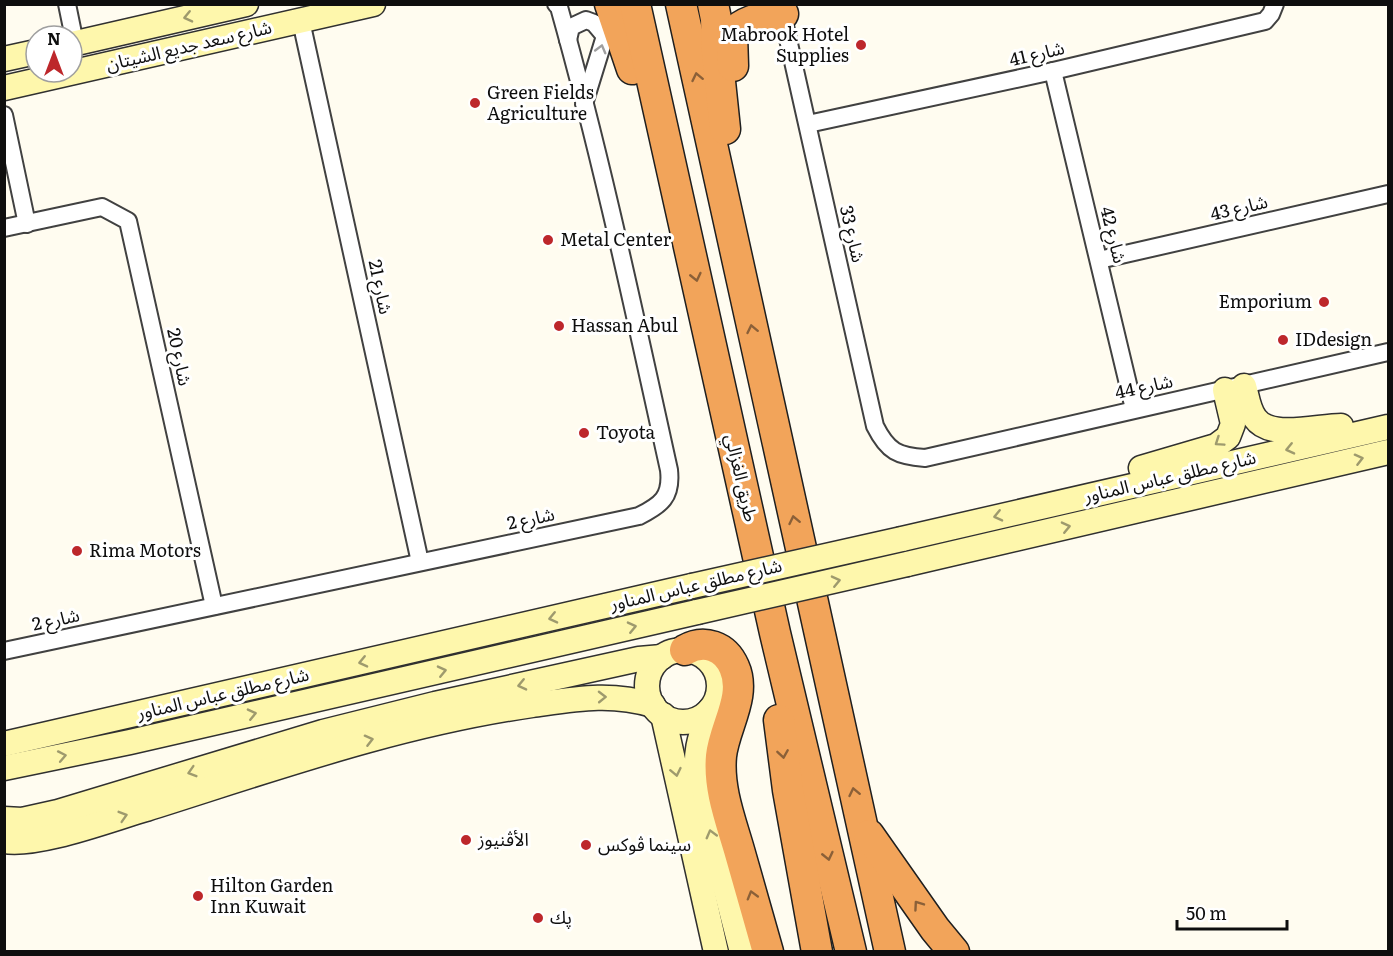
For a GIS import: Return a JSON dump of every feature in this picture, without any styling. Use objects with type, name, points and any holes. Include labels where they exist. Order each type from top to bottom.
[{"type":"highway","points":[[610,4],[683,220]]},
{"type":"highway","name":"طريق الغزالي","points":[[635,4],[775,633],[851,951]]},
{"type":"highway","points":[[681,4],[890,951]]},
{"type":"highway","points":[[713,4],[726,142],[726,210]]},
{"type":"highway","points":[[726,142],[736,113],[732,34],[740,26],[781,9]]},
{"type":"highway","points":[[775,633],[780,735],[817,951]]},
{"type":"highway","points":[[674,654],[702,644],[714,646],[733,664],[737,693],[724,740],[722,782],[727,809],[768,951]]},
{"type":"highway","points":[[861,823],[935,929],[954,951]]},
{"type":"highway","points":[[874,883],[891,906],[909,951]]},
{"type":"highway","points":[[805,888],[808,951]]},
{"type":"street","points":[[67,4],[71,24]]},
{"type":"street","name":"شارع سعد جديع الشيتان","points":[[84,41],[246,4]]},
{"type":"street","name":"شارع سعد جديع الشيتان","points":[[4,88],[301,21],[340,9],[373,4]]},
{"type":"street","name":"شارع 2","points":[[4,651],[639,516],[651,510],[667,495],[670,484],[669,470],[602,170],[559,7],[556,4]]},
{"type":"street","name":"شارع 33","points":[[781,9],[875,426],[882,440],[893,452],[908,457]]},
{"type":"street","name":"شارع 41","points":[[808,124],[1053,71],[1264,21],[1273,9]]},
{"type":"street","points":[[568,40],[571,27],[586,20],[594,23],[604,36],[584,104]]},
{"type":"street","name":"شارع 21","points":[[301,21],[420,562]]},
{"type":"street","points":[[4,59],[24,55]]},
{"type":"street","name":"شارع 42","points":[[1053,71],[1134,409]]},
{"type":"street","points":[[4,115],[27,224]]},
{"type":"street","name":"شارع 43","points":[[1099,260],[1389,194]]},
{"type":"street","name":"شارع 20","points":[[4,228],[102,207],[128,221],[214,606]]},
{"type":"street","name":"شارع 44","points":[[908,457],[925,458],[1389,352]]},
{"type":"street","points":[[1234,388],[1249,406],[1255,419],[1265,427],[1281,431],[1325,426],[1389,426]]},
{"type":"street","points":[[1032,508],[1086,484],[1216,446],[1227,437],[1233,424],[1234,388]]},
{"type":"street","name":"شارع مطلق عباس المناور","points":[[5,762],[692,586],[1389,426]]},
{"type":"street","name":"شارع مطلق عباس المناور","points":[[5,762],[142,740],[1389,452]]},
{"type":"street","points":[[674,654],[651,671],[648,680],[649,697],[658,710],[697,894],[716,951]]},
{"type":"street","points":[[4,841],[25,841],[77,818],[320,743],[435,704],[639,659],[674,654],[701,655],[717,673],[719,689],[696,751],[698,782],[742,951]]},
{"type":"street","points":[[320,743],[473,714],[604,697],[637,700],[683,722],[697,719],[709,711]]},
{"type":"street","points":[[4,819],[77,818]]},
{"type":"place","name":"Mabrook Hotel Supplies","points":[[861,45]]},
{"type":"place","name":"Green Fields Agriculture","points":[[475,103]]},
{"type":"place","name":"Metal Center","points":[[548,240]]},
{"type":"place","name":"Emporium","points":[[1324,302]]},
{"type":"place","name":"Hassan Abul","points":[[559,326]]},
{"type":"place","name":"IDdesign","points":[[1283,340]]},
{"type":"place","name":"Toyota","points":[[584,433]]},
{"type":"place","name":"Rima Motors","points":[[77,551]]},
{"type":"place","name":"الأڤنيوز","points":[[466,840]]},
{"type":"place","name":"سينما ڤوكس","points":[[586,845]]},
{"type":"place","name":"Hilton Garden Inn Kuwait","points":[[198,896]]},
{"type":"place","name":"پك","points":[[538,918]]}]
